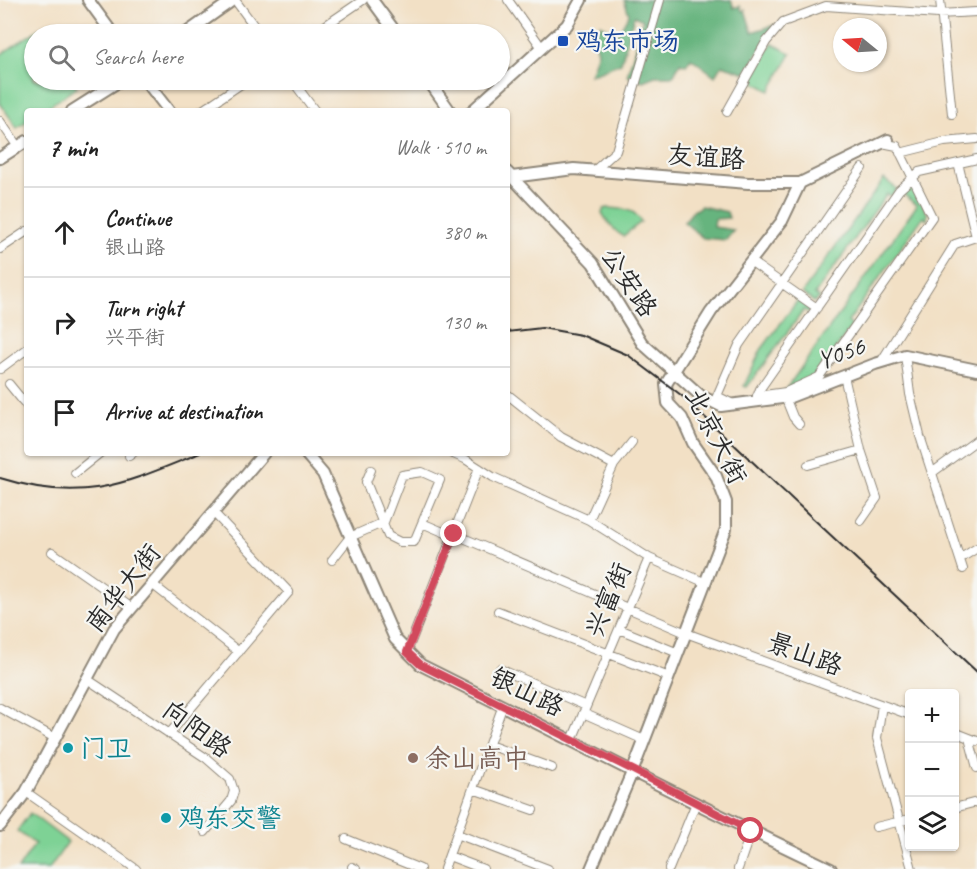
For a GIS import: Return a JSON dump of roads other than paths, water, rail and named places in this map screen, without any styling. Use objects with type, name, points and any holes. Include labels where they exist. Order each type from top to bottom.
[{"type":"street","points":[[88,0],[106,24]]},
{"type":"street","points":[[199,24],[234,0],[252,24]]},
{"type":"street","points":[[328,24],[363,0]]},
{"type":"street","points":[[372,0],[390,24]]},
{"type":"street","points":[[508,0],[542,48]]},
{"type":"street","points":[[510,77],[567,25],[581,0]]},
{"type":"street","points":[[594,171],[616,151],[660,0]]},
{"type":"street","points":[[940,0],[952,114]]},
{"type":"street","points":[[727,112],[766,42],[783,22],[826,6],[942,14],[977,12]]},
{"type":"street","points":[[77,108],[105,90]]},
{"type":"street","points":[[153,90],[167,108]]},
{"type":"street","points":[[205,108],[232,90]]},
{"type":"street","points":[[299,90],[313,108]]},
{"type":"street","points":[[435,90],[448,108]]},
{"type":"street","points":[[475,108],[495,90]]},
{"type":"street","points":[[0,121],[23,144],[0,158]]},
{"type":"street","points":[[900,153],[944,142],[977,139]]},
{"type":"street","points":[[756,399],[786,392],[819,377],[932,217],[897,147],[885,142]]},
{"type":"street","name":"友谊路","points":[[510,175],[574,169],[748,183],[800,183],[885,142]]},
{"type":"street","points":[[756,399],[760,389],[900,190],[919,172],[977,159]]},
{"type":"street","points":[[881,362],[955,244],[975,237],[958,163]]},
{"type":"street","points":[[734,404],[717,396],[739,345],[862,168]]},
{"type":"street","name":"公安路","points":[[510,176],[593,264],[642,343],[701,396],[721,406]]},
{"type":"street","name":"北京大街","points":[[591,869],[633,770],[726,529],[726,502],[716,476],[693,443],[682,418],[668,403],[666,384],[711,312],[782,221],[800,183]]},
{"type":"street","points":[[0,249],[24,233]]},
{"type":"street","points":[[750,261],[817,308]]},
{"type":"street","points":[[0,369],[24,351]]},
{"type":"street","points":[[905,355],[910,394],[918,429],[963,568]]},
{"type":"street","name":"Y056","points":[[721,406],[756,399],[785,398],[905,355],[977,370]]},
{"type":"street","points":[[844,376],[861,450],[877,498],[861,521]]},
{"type":"street","points":[[9,384],[24,402]]},
{"type":"street","points":[[510,396],[561,436],[614,465]]},
{"type":"street","points":[[785,398],[793,417],[799,424]]},
{"type":"street","points":[[933,472],[977,440]]},
{"type":"street","points":[[589,520],[614,465],[632,442]]},
{"type":"street","points":[[808,465],[861,450]]},
{"type":"street","points":[[75,473],[96,456]]},
{"type":"street","name":"南华大街","points":[[0,826],[26,792],[114,629],[261,456]]},
{"type":"street","name":"银山路","points":[[308,456],[323,474],[395,639],[421,665],[831,869]]},
{"type":"street","name":"兴富街","points":[[457,456],[493,477],[589,520],[649,558],[572,740]]},
{"type":"street","points":[[407,652],[479,468]]},
{"type":"street","points":[[332,560],[350,537],[382,522],[402,475],[422,472],[440,480],[414,542],[400,542],[388,536],[382,522],[366,482],[371,470]]},
{"type":"street","points":[[169,734],[289,592],[213,512]]},
{"type":"street","name":"景山路","points":[[422,523],[448,534],[454,534],[686,633],[905,714]]},
{"type":"street","points":[[961,558],[977,548]]},
{"type":"street","points":[[52,552],[132,608]]},
{"type":"street","points":[[649,558],[705,583]]},
{"type":"street","points":[[152,584],[239,652]]},
{"type":"street","points":[[498,611],[669,677]]},
{"type":"street","points":[[619,628],[678,653]]},
{"type":"street","points":[[500,669],[644,740]]},
{"type":"street","name":"向阳路","points":[[87,679],[206,758],[230,778],[234,791],[231,801],[205,832]]},
{"type":"street","points":[[444,869],[502,705]]},
{"type":"street","points":[[882,705],[877,738],[912,869]]},
{"type":"street","points":[[0,708],[55,738]]},
{"type":"street","points":[[973,739],[977,768]]},
{"type":"street","points":[[489,745],[552,768]]},
{"type":"street","points":[[473,789],[534,810]]},
{"type":"street","points":[[26,792],[136,869]]},
{"type":"street","points":[[959,804],[977,802]]},
{"type":"street","points":[[669,869],[696,803]]},
{"type":"street","points":[[876,827],[905,820]]},
{"type":"street","points":[[738,869],[751,831]]},
{"type":"street","points":[[457,834],[548,869]]},
{"type":"street","points":[[345,839],[420,869]]},
{"type":"street","points":[[449,856],[483,869]]},
{"type":"street","points":[[518,869],[521,860]]},
{"type":"railway","points":[[510,332],[542,328],[581,335],[628,355],[681,395],[977,672]]},
{"type":"railway","points":[[0,478],[29,486],[80,490],[125,481],[193,456]]},
{"type":"place","name":"鸡东市场","points":[[563,41]]},
{"type":"place","name":"门卫","points":[[68,748]]},
{"type":"place","name":"余山高中","points":[[413,758]]},
{"type":"place","name":"鸡东交警","points":[[166,818]]}]
